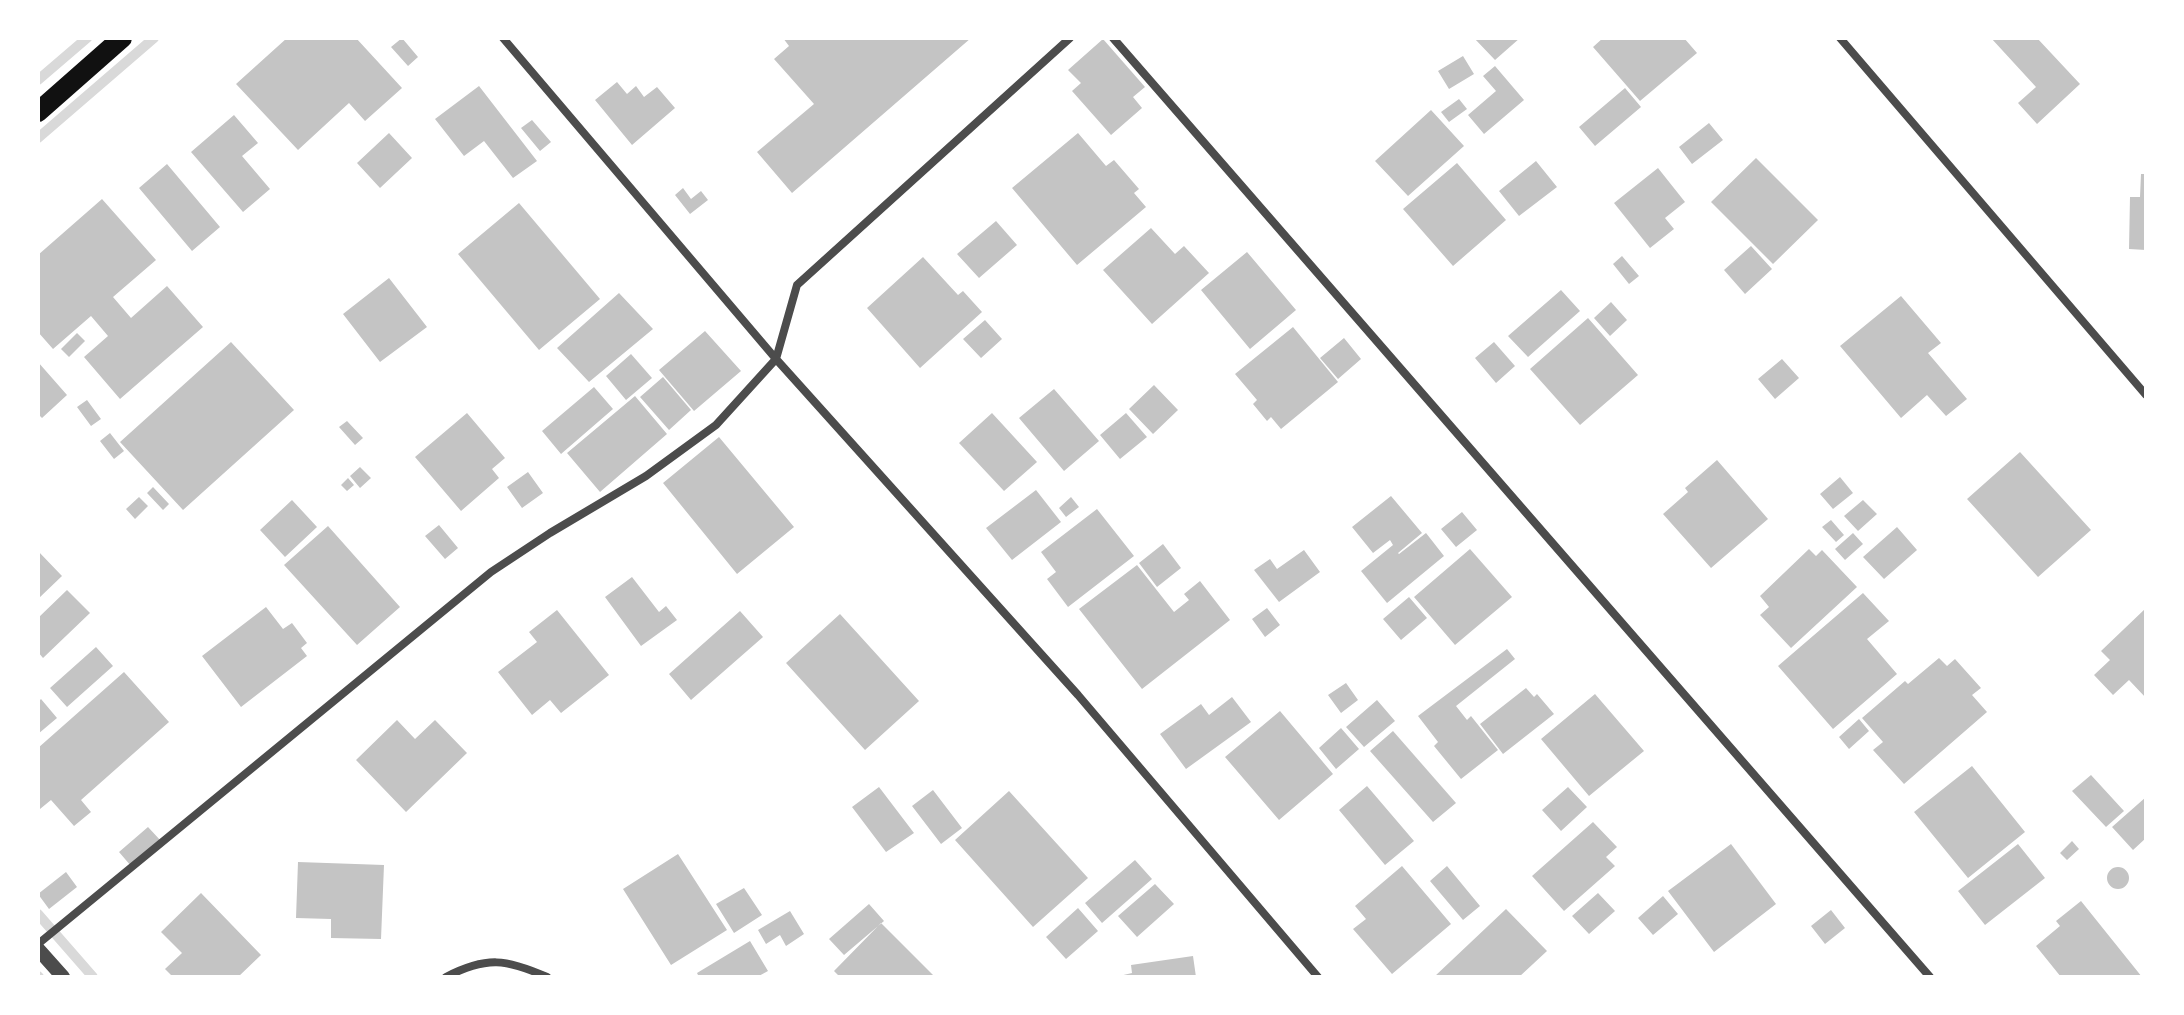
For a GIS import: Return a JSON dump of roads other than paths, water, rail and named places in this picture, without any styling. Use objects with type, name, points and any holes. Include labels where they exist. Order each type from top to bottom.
[{"type":"main road","points":[[38,112],[122,38]]},
{"type":"street","points":[[503,38],[776,359],[1078,695],[1318,977]]},
{"type":"street","points":[[63,977],[38,946],[491,572],[646,476],[716,425],[776,359],[797,285],[1070,38]]},
{"type":"street","points":[[1113,38],[1930,977]]},
{"type":"street","points":[[1840,38],[2146,395]]},
{"type":"street","points":[[446,977],[485,962],[517,964],[547,977]]},
{"type":"waterway","points":[[38,80],[87,38]]},
{"type":"waterway","points":[[38,138],[154,38]]},
{"type":"waterway","points":[[38,914],[93,977]]}]
